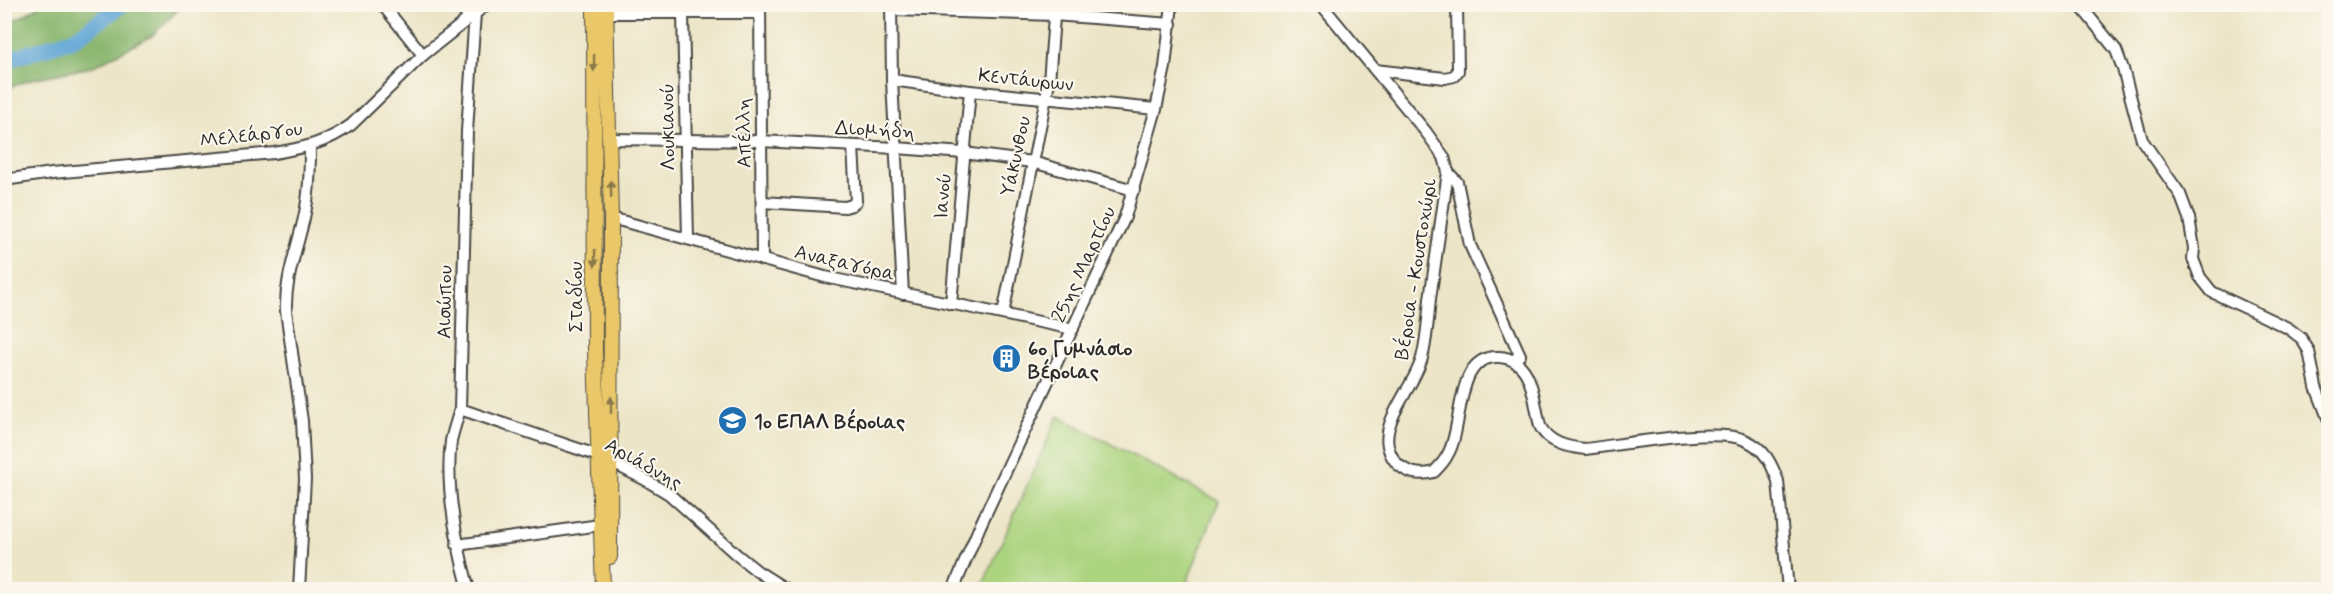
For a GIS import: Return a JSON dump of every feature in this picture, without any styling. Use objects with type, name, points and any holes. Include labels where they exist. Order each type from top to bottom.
[{"type":"main road","name":"Σταδίου","points":[[594,4],[595,351],[609,487],[611,590]]},
{"type":"main road","name":"Σταδίου","points":[[603,590],[600,525],[605,459],[611,218],[606,9]]},
{"type":"street","points":[[382,4],[423,55]]},
{"type":"street","points":[[458,4],[472,16]]},
{"type":"street","name":"Μελεάργου","points":[[4,180],[52,173],[274,153],[310,147],[351,125],[423,55],[487,4]]},
{"type":"street","name":"25ης Μαρτίου","points":[[954,590],[985,516],[1125,217],[1156,109],[1171,24],[1172,4]]},
{"type":"street","name":"Βέροια - Κουστοχώρι","points":[[1321,4],[1437,147],[1444,157],[1448,172],[1422,357],[1409,390],[1395,412],[1388,432],[1387,445],[1402,469],[1414,474],[1434,472],[1449,453],[1465,386],[1476,364],[1489,356],[1514,360]]},
{"type":"street","points":[[1376,70],[1445,78],[1454,76],[1458,71],[1456,4]]},
{"type":"street","points":[[2079,4],[2116,50],[2142,140],[2180,194],[2194,248],[2193,259],[2200,277],[2212,292],[2288,328],[2301,338],[2309,351],[2316,387],[2328,418]]},
{"type":"street","points":[[903,294],[892,80],[892,7],[1055,10],[1171,24]]},
{"type":"street","points":[[606,9],[683,14],[760,9]]},
{"type":"street","name":"Απέλλη","points":[[760,9],[762,260]]},
{"type":"street","name":"Υάκυνθου","points":[[1003,314],[1046,99],[1055,10]]},
{"type":"street","name":"Λουκιανού","points":[[683,14],[687,239]]},
{"type":"street","name":"Αισώπου","points":[[469,590],[457,545],[449,464],[452,440],[460,410],[472,16]]},
{"type":"street","name":"Κεντάυρων","points":[[892,80],[970,91],[1156,109]]},
{"type":"street","name":"Ιανού","points":[[951,304],[970,91]]},
{"type":"street","name":"Διομήδη","points":[[609,139],[760,141],[964,153],[1032,162],[1134,190]]},
{"type":"street","points":[[762,202],[845,207],[852,205],[856,201],[853,146]]},
{"type":"street","points":[[299,590],[305,479],[302,420],[286,295],[289,269],[302,229],[310,186],[310,147]]},
{"type":"street","points":[[1448,172],[1458,182],[1470,245],[1520,355],[1514,360],[1524,368],[1528,375],[1544,434],[1569,447],[1585,448],[1696,436],[1729,436],[1746,440],[1762,451],[1772,465],[1778,481],[1788,590]]},
{"type":"street","name":"Αναξαγόρα","points":[[611,218],[762,260],[903,294],[1073,329]]},
{"type":"street","name":"Αριάδνης","points":[[460,410],[605,459],[669,494],[737,555],[787,590]]},
{"type":"street","points":[[457,545],[600,525]]},
{"type":"green space","points":[[41,5],[183,5],[152,36],[92,67],[32,79],[5,89],[5,23]]},
{"type":"green space","points":[[1058,416],[1219,501],[1184,589],[981,589]]},
{"type":"waterway","points":[[4,61],[74,39],[123,4]]},
{"type":"place","name":"6ο Γυμνάσιο Βέροιας","points":[[1007,359]]},
{"type":"place","name":"1ο ΕΠΑΛ Βέροιας","points":[[733,421]]}]
